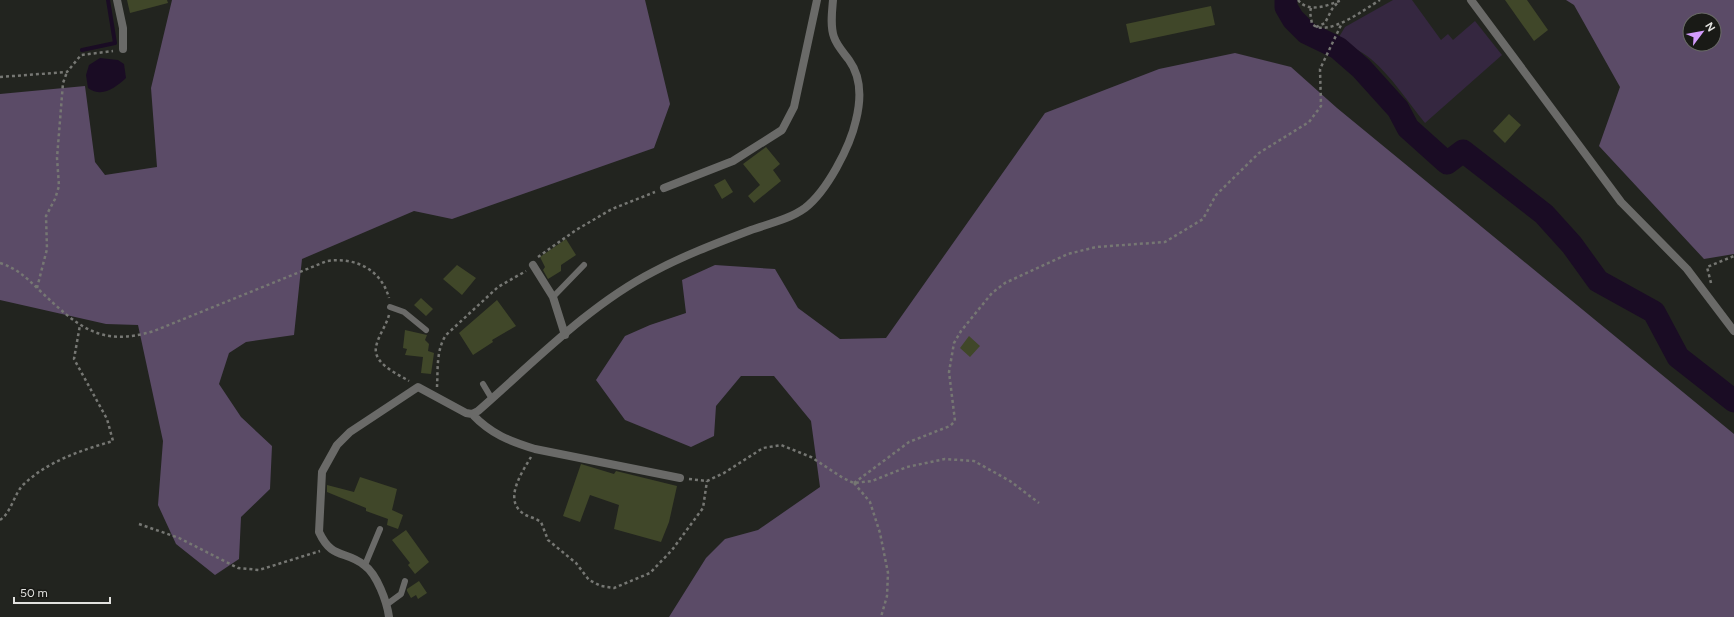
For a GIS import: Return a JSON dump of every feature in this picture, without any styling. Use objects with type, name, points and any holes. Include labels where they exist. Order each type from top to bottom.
[{"type":"street","points":[[117,0],[123,28],[123,49]]},
{"type":"street","points":[[664,188],[733,161],[782,130],[794,107],[817,0]]},
{"type":"street","points":[[472,414],[605,302],[637,281],[704,248],[797,213],[812,202],[824,189],[840,161],[856,121],[859,99],[859,82],[856,70],[833,36],[833,0]]},
{"type":"street","points":[[1471,0],[1621,202],[1687,269],[1734,331]]},
{"type":"street","points":[[533,265],[553,297],[565,335]]},
{"type":"street","points":[[389,617],[379,586],[365,565],[337,554],[322,539],[318,524],[322,472],[328,458],[337,445],[350,432],[418,387],[466,413],[472,414],[485,427],[512,442],[535,450],[680,478]]},
{"type":"lane","points":[[553,297],[584,265]]},
{"type":"lane","points":[[390,307],[404,312],[426,330]]},
{"type":"lane","points":[[483,384],[492,398]]},
{"type":"lane","points":[[365,565],[380,530]]},
{"type":"lane","points":[[386,605],[401,594],[405,581]]},
{"type":"path","points":[[1298,0],[1303,5],[1311,8],[1341,0]]},
{"type":"path","points":[[1315,27],[1325,23],[1332,9],[1341,0]]},
{"type":"path","points":[[1311,8],[1310,20],[1315,27],[1327,28],[1342,23],[1380,0]]},
{"type":"path","points":[[854,483],[908,442],[950,426],[955,421],[949,372],[954,343],[961,331],[992,294],[1005,283],[1068,254],[1096,247],[1165,242],[1203,219],[1216,195],[1259,153],[1308,122],[1321,106],[1320,68],[1328,48],[1342,23]]},
{"type":"path","points":[[37,288],[47,249],[46,216],[55,199],[59,186],[58,150],[63,83],[67,72],[82,55],[123,49]]},
{"type":"path","points":[[0,77],[67,72]]},
{"type":"path","points":[[1708,296],[1712,289],[1707,267],[1734,256]]},
{"type":"path","points":[[0,263],[18,271],[80,325],[95,333],[110,337],[138,336],[327,261],[341,259],[355,261],[369,269],[384,287],[390,307],[388,318],[376,347],[376,354],[383,364],[418,387]]},
{"type":"path","points":[[0,520],[23,484],[45,468],[79,451],[113,441],[106,419],[74,359],[80,325]]},
{"type":"path","points":[[680,478],[707,481],[724,473],[763,448],[782,445],[811,457],[843,478],[854,483],[870,502],[880,534],[888,574],[887,596],[881,617]]},
{"type":"path","points":[[535,450],[515,487],[514,496],[517,507],[523,513],[541,522],[548,540],[576,563],[589,580],[601,586],[614,588],[650,573],[660,564],[703,508],[707,481]]},
{"type":"path","points":[[854,483],[872,481],[907,467],[945,459],[974,461],[1010,481],[1039,503]]},
{"type":"path","points":[[139,524],[164,531],[238,568],[248,570],[259,570],[275,563],[330,548]]},
{"type":"shaded area","points":[[172,0],[645,0],[670,104],[654,148],[452,219],[414,211],[302,259],[294,335],[246,342],[229,353],[219,384],[241,417],[272,446],[270,489],[241,517],[239,559],[215,575],[176,544],[158,505],[163,441],[138,325],[106,324],[0,300],[0,94],[85,86],[95,162],[105,175],[157,167],[151,88]]},
{"type":"shaded area","points":[[1393,0],[1412,0],[1441,40],[1448,34],[1453,40],[1475,21],[1502,55],[1425,123],[1379,66],[1339,37],[1345,27]]},
{"type":"shaded area","points":[[1566,0],[1734,0],[1734,254],[1704,259],[1599,146],[1620,87],[1574,5]]},
{"type":"shaded area","points":[[1235,53],[1291,67],[1337,108],[1734,434],[1734,617],[669,617],[706,558],[725,539],[758,530],[820,487],[811,421],[774,376],[741,376],[716,406],[714,436],[691,447],[625,420],[596,380],[625,336],[650,325],[686,313],[682,280],[715,265],[775,269],[798,308],[840,339],[886,338],[1045,113],[1159,69]]},
{"type":"shaded area","points":[[100,58],[118,60],[124,64],[126,78],[113,88],[103,92],[93,91],[88,88],[86,75],[89,65]]},
{"type":"building","points":[[127,0],[167,0],[168,3],[130,13]]},
{"type":"building","points":[[1505,0],[1527,0],[1548,30],[1534,41]]},
{"type":"building","points":[[1211,6],[1215,25],[1130,43],[1126,24]]},
{"type":"building","points":[[1509,114],[1521,125],[1505,143],[1493,131]]},
{"type":"building","points":[[766,147],[780,164],[773,170],[781,181],[754,203],[748,196],[760,185],[743,164]]},
{"type":"building","points":[[725,179],[733,192],[722,199],[714,185]]},
{"type":"building","points":[[566,239],[576,255],[561,265],[561,271],[548,279],[543,270],[545,267],[540,257]]},
{"type":"building","points":[[457,265],[476,278],[462,295],[443,279]]},
{"type":"building","points":[[421,298],[433,309],[426,316],[414,305]]},
{"type":"building","points":[[497,300],[516,326],[492,340],[493,342],[473,355],[459,333]]},
{"type":"building","points":[[405,330],[427,335],[425,340],[429,344],[428,351],[434,353],[431,374],[421,373],[423,357],[405,355],[407,349],[403,348]]},
{"type":"building","points":[[969,336],[980,346],[970,357],[960,348]]},
{"type":"building","points":[[581,464],[614,474],[616,471],[677,486],[669,522],[661,542],[614,529],[619,505],[590,495],[580,522],[563,516]]},
{"type":"building","points":[[360,477],[397,489],[392,510],[403,515],[398,529],[387,525],[388,519],[366,511],[366,508],[327,492],[327,485],[354,492]]},
{"type":"building","points":[[406,530],[429,562],[415,574],[408,565],[410,563],[392,540]]},
{"type":"building","points":[[419,581],[427,593],[418,599],[416,595],[411,598],[407,589]]},
{"type":"waterway","points":[[82,50],[115,43],[108,0]]},
{"type":"waterway","points":[[1286,0],[1286,7],[1293,19],[1307,33],[1338,48],[1361,68],[1398,109],[1408,128],[1447,163],[1463,151],[1544,214],[1572,245],[1598,281],[1654,312],[1678,357],[1734,401]]}]
